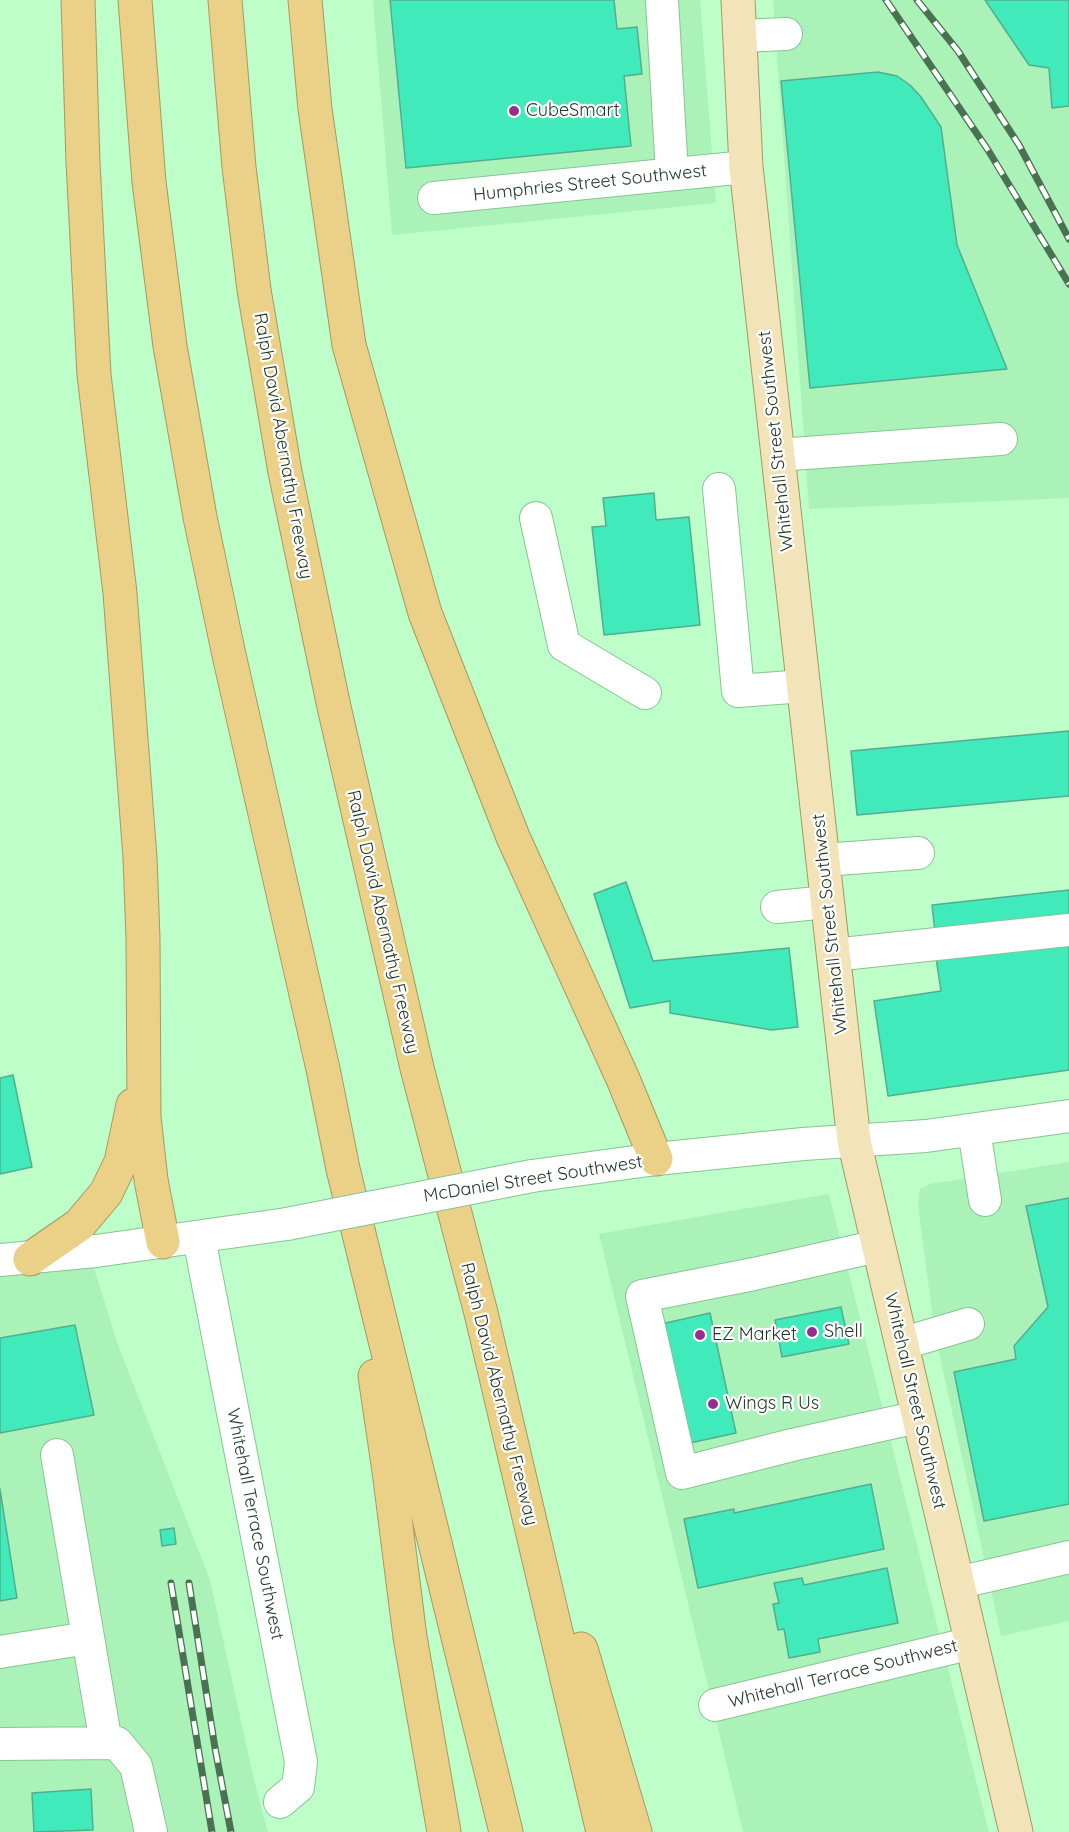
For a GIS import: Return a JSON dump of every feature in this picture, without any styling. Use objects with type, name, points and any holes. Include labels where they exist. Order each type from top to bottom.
[{"type":"highway","points":[[78,0],[83,162],[94,375],[120,593],[140,858],[144,1117],[151,1180],[163,1242]]},
{"type":"highway","points":[[135,0],[149,182],[170,346],[200,517],[323,1069],[343,1170],[387,1459],[410,1638],[444,1832]]},
{"type":"highway","name":"Ralph David Abernathy Freeway","points":[[225,0],[239,167],[253,279],[285,472],[334,707],[414,1056],[481,1313],[603,1832]]},
{"type":"highway","points":[[305,0],[315,109],[349,345],[425,613],[513,837],[623,1078],[656,1159]]},
{"type":"highway","points":[[15,1259],[79,1225],[106,1193],[115,1176],[127,1137],[143,1047]]},
{"type":"highway","points":[[343,1170],[506,1832]]},
{"type":"highway","points":[[481,1313],[635,1832]]},
{"type":"main road","name":"Whitehall Street Southwest","points":[[738,0],[746,167],[854,1142],[1016,1832]]},
{"type":"street","points":[[662,0],[672,174]]},
{"type":"street","points":[[740,36],[786,34]]},
{"type":"street","name":"Humphries Street Southwest","points":[[434,198],[746,167]]},
{"type":"street","points":[[778,455],[1001,439]]},
{"type":"street","points":[[719,489],[738,691],[804,686]]},
{"type":"street","points":[[536,518],[564,645],[645,693]]},
{"type":"street","points":[[823,860],[918,853]]},
{"type":"street","points":[[777,907],[827,902]]},
{"type":"street","points":[[833,955],[1069,930]]},
{"type":"street","name":"McDaniel Street Southwest","points":[[15,1259],[200,1238],[287,1224],[532,1176],[656,1159],[974,1130],[1069,1116]]},
{"type":"street","points":[[974,1130],[985,1200]]},
{"type":"street","name":"Whitehall Terrace Southwest","points":[[200,1238],[301,1762],[298,1787],[280,1802]]},
{"type":"street","points":[[878,1246],[642,1296],[682,1473],[792,1445],[918,1417]]},
{"type":"street","points":[[901,1344],[968,1324]]},
{"type":"street","points":[[57,1455],[88,1638],[111,1743],[136,1766],[152,1832]]},
{"type":"street","points":[[957,1583],[1069,1557]]},
{"type":"street","points":[[0,1652],[88,1638]]},
{"type":"street","name":"Whitehall Terrace Southwest","points":[[715,1705],[972,1643]]},
{"type":"street","points":[[0,1744],[111,1743]]},
{"type":"shaded area","points":[[373,0],[700,0],[716,203],[392,235]]},
{"type":"shaded area","points":[[773,0],[1069,0],[1069,498],[809,509]]},
{"type":"shaded area","points":[[1069,1162],[1069,1621],[1001,1636],[935,1334],[918,1206],[920,1189],[930,1184]]},
{"type":"shaded area","points":[[829,1194],[989,1832],[743,1832],[599,1234]]},
{"type":"shaded area","points":[[90,1255],[118,1345],[210,1580],[254,1780],[268,1832],[0,1832],[0,1260]]},
{"type":"building","name":"CubeSmart","points":[[390,0],[614,0],[617,29],[637,27],[642,74],[624,76],[631,146],[406,168]]},
{"type":"building","points":[[985,0],[1069,0],[1069,106],[1052,108],[1049,68],[1029,65]]},
{"type":"building","points":[[878,72],[897,76],[910,85],[941,127],[957,245],[1007,369],[810,388],[781,81]]},
{"type":"building","points":[[654,493],[656,520],[689,517],[700,625],[604,635],[592,527],[606,526],[603,498]]},
{"type":"building","points":[[1069,731],[1069,796],[857,815],[851,751]]},
{"type":"building","points":[[626,882],[653,961],[789,948],[798,1027],[772,1030],[670,1013],[670,1001],[630,1008],[594,894]]},
{"type":"building","points":[[1069,890],[1069,918],[935,932],[932,905]]},
{"type":"building","points":[[1069,939],[1069,1070],[888,1096],[874,1001],[941,991],[936,958]]},
{"type":"building","points":[[13,1075],[32,1167],[0,1174],[0,1078]]},
{"type":"building","points":[[1069,1198],[1069,1504],[984,1521],[954,1372],[1016,1359],[1014,1346],[1048,1307],[1026,1206]]},
{"type":"building","name":"Shell","points":[[841,1307],[849,1344],[782,1357],[775,1320]]},
{"type":"building","points":[[710,1313],[736,1433],[690,1443],[657,1325]]},
{"type":"building","points":[[75,1325],[94,1415],[0,1433],[0,1338]]},
{"type":"building","points":[[871,1484],[884,1549],[698,1588],[684,1519],[734,1509],[734,1513]]},
{"type":"building","points":[[0,1489],[17,1598],[0,1601]]},
{"type":"building","points":[[174,1528],[176,1544],[162,1546],[160,1530]]},
{"type":"building","points":[[887,1568],[898,1623],[818,1639],[820,1652],[789,1658],[784,1629],[778,1630],[773,1604],[779,1603],[774,1583],[802,1578],[804,1585]]},
{"type":"building","points":[[91,1789],[93,1830],[34,1832],[32,1793]]},
{"type":"railway","points":[[886,0],[988,150],[1069,284]]},
{"type":"railway","points":[[917,0],[958,51],[1019,145],[1069,239]]},
{"type":"railway","points":[[171,1583],[212,1832]]},
{"type":"railway","points":[[189,1583],[215,1748],[231,1832]]},
{"type":"place","name":"CubeSmart","points":[[514,111]]},
{"type":"place","name":"Shell","points":[[812,1332]]},
{"type":"place","name":"EZ Market","points":[[700,1335]]},
{"type":"place","name":"Wings R Us","points":[[713,1404]]}]
